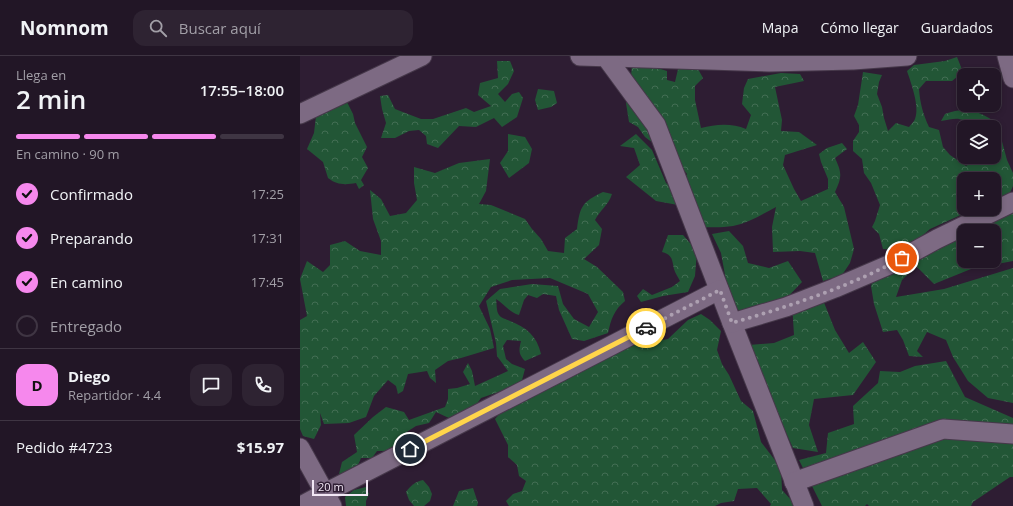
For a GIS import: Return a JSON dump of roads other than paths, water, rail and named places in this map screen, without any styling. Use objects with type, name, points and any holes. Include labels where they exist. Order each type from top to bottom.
[{"type":"street","points":[[300,114],[422,56]]},
{"type":"street","points":[[580,56],[769,62],[853,60],[907,56]]},
{"type":"street","points":[[1007,56],[1013,78]]},
{"type":"street","points":[[606,57],[656,125],[804,506]]},
{"type":"street","points":[[732,323],[786,307],[891,264],[936,239],[1013,202]]},
{"type":"street","points":[[301,506],[329,499],[720,290]]},
{"type":"street","points":[[794,482],[943,429],[1013,434]]},
{"type":"street","points":[[300,448],[329,499]]}]
